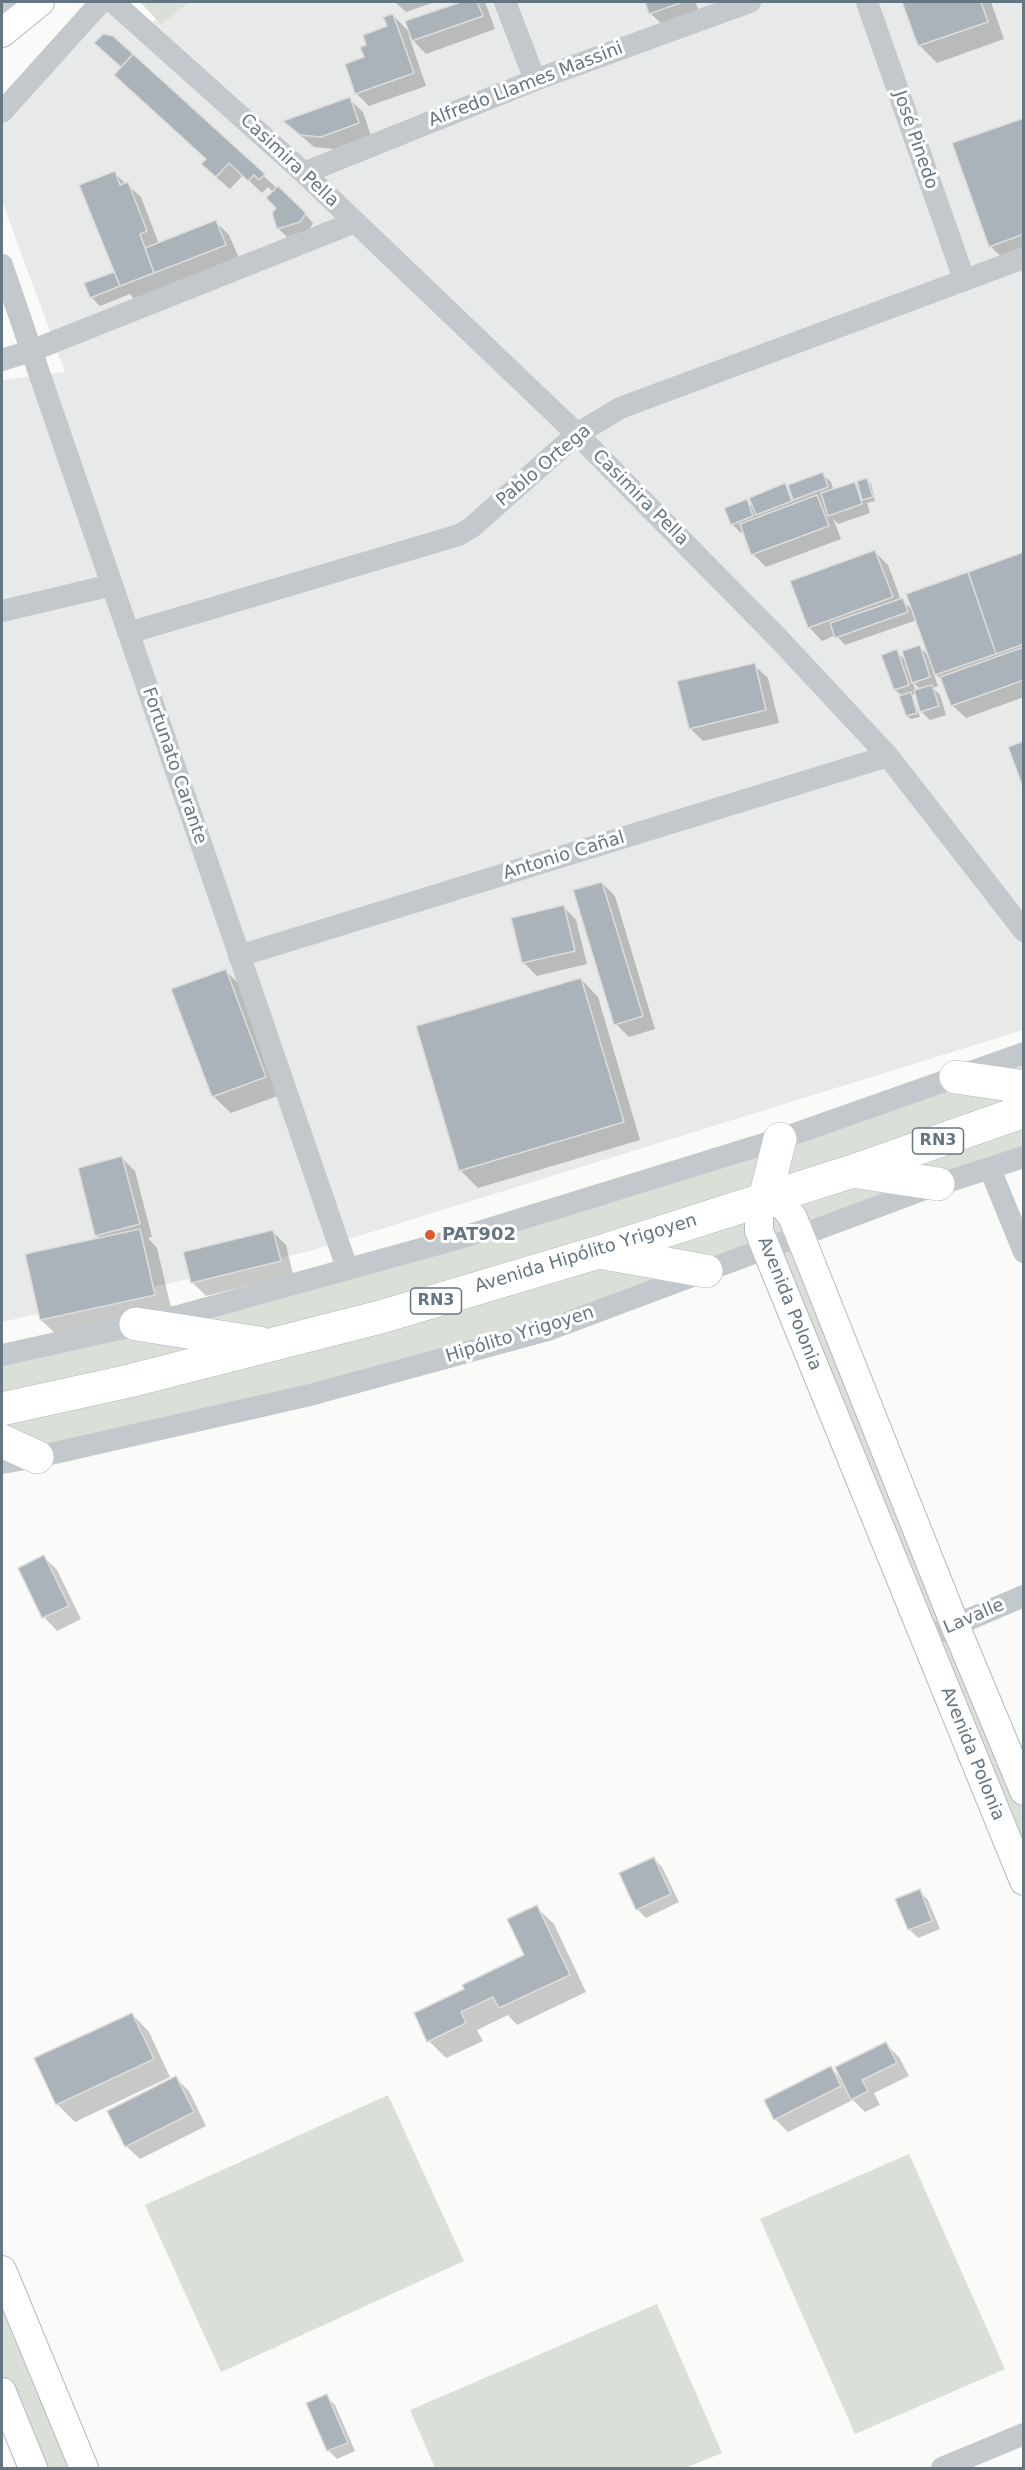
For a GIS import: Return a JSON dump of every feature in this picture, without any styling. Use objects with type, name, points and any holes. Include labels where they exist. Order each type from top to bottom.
[{"type":"highway","points":[[956,1077],[1023,1087]]},
{"type":"highway","name":"Avenida Hipólito Yrigoyen","points":[[2,1409],[273,1346],[395,1313],[599,1252],[853,1171],[1023,1111]]},
{"type":"highway","points":[[765,1198],[780,1139]]},
{"type":"highway","points":[[853,1171],[938,1184]]},
{"type":"highway","points":[[599,1252],[706,1271]]},
{"type":"highway","points":[[136,1324],[273,1346]]},
{"type":"highway","points":[[2,1441],[37,1458]]},
{"type":"main road","name":"Avenida Polonia","points":[[1023,1791],[790,1211],[779,1203],[765,1198],[759,1212],[758,1224],[766,1248],[1023,1881]]},
{"type":"main road","points":[[2,2270],[84,2469]]},
{"type":"main road","points":[[2,2392],[33,2469]]},
{"type":"street","points":[[2,112],[101,2]]},
{"type":"street","name":"Casimira Pella","points":[[113,2],[304,172],[577,434],[778,638],[888,756],[1023,931]]},
{"type":"street","points":[[505,2],[535,80]]},
{"type":"street","name":"Alfredo Llames Massini","points":[[304,172],[535,80],[750,2]]},
{"type":"street","name":"José Pinedo","points":[[867,2],[964,279]]},
{"type":"street","points":[[2,360],[31,351],[355,222]]},
{"type":"street","name":"Pablo Ortega","points":[[128,633],[459,535],[472,527],[577,434],[620,408],[1023,258]]},
{"type":"street","name":"Fortunato Carante","points":[[2,265],[347,1268]]},
{"type":"street","points":[[2,611],[112,585]]},
{"type":"street","name":"Antonio Cañal","points":[[239,956],[888,756]]},
{"type":"street","points":[[2,1355],[178,1316],[453,1240],[780,1139],[1023,1053]]},
{"type":"street","name":"Hipólito Yrigoyen","points":[[2,1463],[37,1458],[310,1395],[548,1330],[938,1184],[1023,1157]]},
{"type":"street","points":[[990,1169],[1023,1252]]},
{"type":"street","name":"Lavalle","points":[[925,1638],[1023,1596]]},
{"type":"street","points":[[942,2469],[1023,2434]]},
{"type":"shaded area","points":[[140,2],[189,2],[161,24]]},
{"type":"shaded area","points":[[171,2],[1023,2],[1023,1030],[310,1251],[2,1322],[2,380],[65,372],[2,201],[2,125],[103,7],[138,39]]},
{"type":"shaded area","points":[[1023,1053],[1023,1157],[799,1236],[1023,1791],[1023,1881],[766,1248],[548,1330],[2,1463],[2,1355],[178,1316]]},
{"type":"shaded area","points":[[388,2095],[464,2261],[221,2372],[145,2205]]},
{"type":"shaded area","points":[[909,2154],[1005,2369],[855,2434],[760,2219]]},
{"type":"shaded area","points":[[2,2270],[84,2468],[33,2468],[2,2392]]},
{"type":"shaded area","points":[[657,2304],[722,2453],[685,2468],[435,2468],[410,2410]]},
{"type":"building","points":[[461,2],[477,2],[483,16],[412,41],[405,21]]},
{"type":"building","points":[[645,2],[683,2],[649,14]]},
{"type":"building","points":[[902,2],[981,2],[988,22],[918,46]]},
{"type":"building","points":[[393,14],[414,73],[355,94],[345,64],[364,57],[360,47],[366,45],[363,35],[387,26],[383,17]]},
{"type":"building","points":[[103,34],[113,36],[133,54],[121,67],[94,43]]},
{"type":"building","points":[[133,54],[265,174],[259,180],[254,175],[248,181],[229,163],[216,177],[201,164],[206,159],[114,75]]},
{"type":"building","points":[[350,97],[359,123],[321,137],[300,135],[283,121]]},
{"type":"building","points":[[1024,118],[1024,234],[989,247],[952,143]]},
{"type":"building","points":[[115,171],[120,185],[128,182],[147,231],[140,234],[154,273],[120,286],[79,185]]},
{"type":"building","points":[[278,186],[306,213],[300,222],[277,229],[272,213],[276,208],[266,198]]},
{"type":"building","points":[[216,220],[226,245],[154,273],[145,248]]},
{"type":"building","points":[[114,272],[120,286],[90,298],[84,283]]},
{"type":"building","points":[[823,472],[828,487],[793,500],[788,485]]},
{"type":"building","points":[[867,478],[873,497],[862,500],[857,481]]},
{"type":"building","points":[[855,482],[862,504],[828,516],[821,493]]},
{"type":"building","points":[[785,483],[792,501],[756,515],[749,498]]},
{"type":"building","points":[[817,495],[829,526],[751,555],[740,524]]},
{"type":"building","points":[[747,499],[753,516],[731,525],[724,508]]},
{"type":"building","points":[[875,550],[893,597],[808,628],[790,581]]},
{"type":"building","points":[[1024,552],[1024,644],[996,654],[968,572]]},
{"type":"building","points":[[968,572],[996,654],[935,675],[906,594]]},
{"type":"building","points":[[903,598],[908,612],[835,638],[830,623]]},
{"type":"building","points":[[920,645],[930,677],[912,683],[902,651]]},
{"type":"building","points":[[1024,647],[1024,680],[951,706],[940,677]]},
{"type":"building","points":[[897,649],[909,685],[894,690],[881,655]]},
{"type":"building","points":[[755,663],[766,710],[689,729],[677,681]]},
{"type":"building","points":[[932,685],[939,706],[920,712],[914,690]]},
{"type":"building","points":[[911,692],[917,713],[906,716],[899,696]]},
{"type":"building","points":[[1024,741],[1024,790],[1008,747]]},
{"type":"building","points":[[602,882],[643,1016],[614,1025],[573,890]]},
{"type":"building","points":[[564,905],[575,951],[522,963],[511,918]]},
{"type":"building","points":[[226,969],[266,1077],[212,1097],[171,989]]},
{"type":"building","points":[[581,978],[624,1122],[459,1171],[416,1026]]},
{"type":"building","points":[[122,1156],[140,1224],[95,1236],[78,1168]]},
{"type":"building","points":[[140,1229],[155,1295],[40,1320],[25,1254]]},
{"type":"building","points":[[273,1230],[281,1261],[191,1283],[183,1252]]},
{"type":"building","points":[[44,1555],[69,1606],[42,1618],[18,1568]]},
{"type":"building","points":[[654,1857],[671,1894],[636,1910],[619,1873]]},
{"type":"building","points":[[920,1889],[932,1921],[908,1930],[895,1899]]},
{"type":"building","points":[[537,1905],[570,1975],[499,2008],[493,1997],[461,2012],[466,2023],[427,2042],[414,2013],[464,1989],[462,1985],[524,1955],[507,1919]]},
{"type":"building","points":[[132,2013],[154,2059],[56,2105],[34,2058]]},
{"type":"building","points":[[886,2042],[897,2063],[862,2080],[868,2091],[851,2100],[835,2067]]},
{"type":"building","points":[[831,2066],[841,2086],[774,2120],[764,2100]]},
{"type":"building","points":[[176,2076],[194,2112],[125,2147],[107,2111]]},
{"type":"building","points":[[327,2394],[348,2443],[327,2451],[306,2403]]},
{"type":"place","name":"PAT902","points":[[430,1235]]}]
